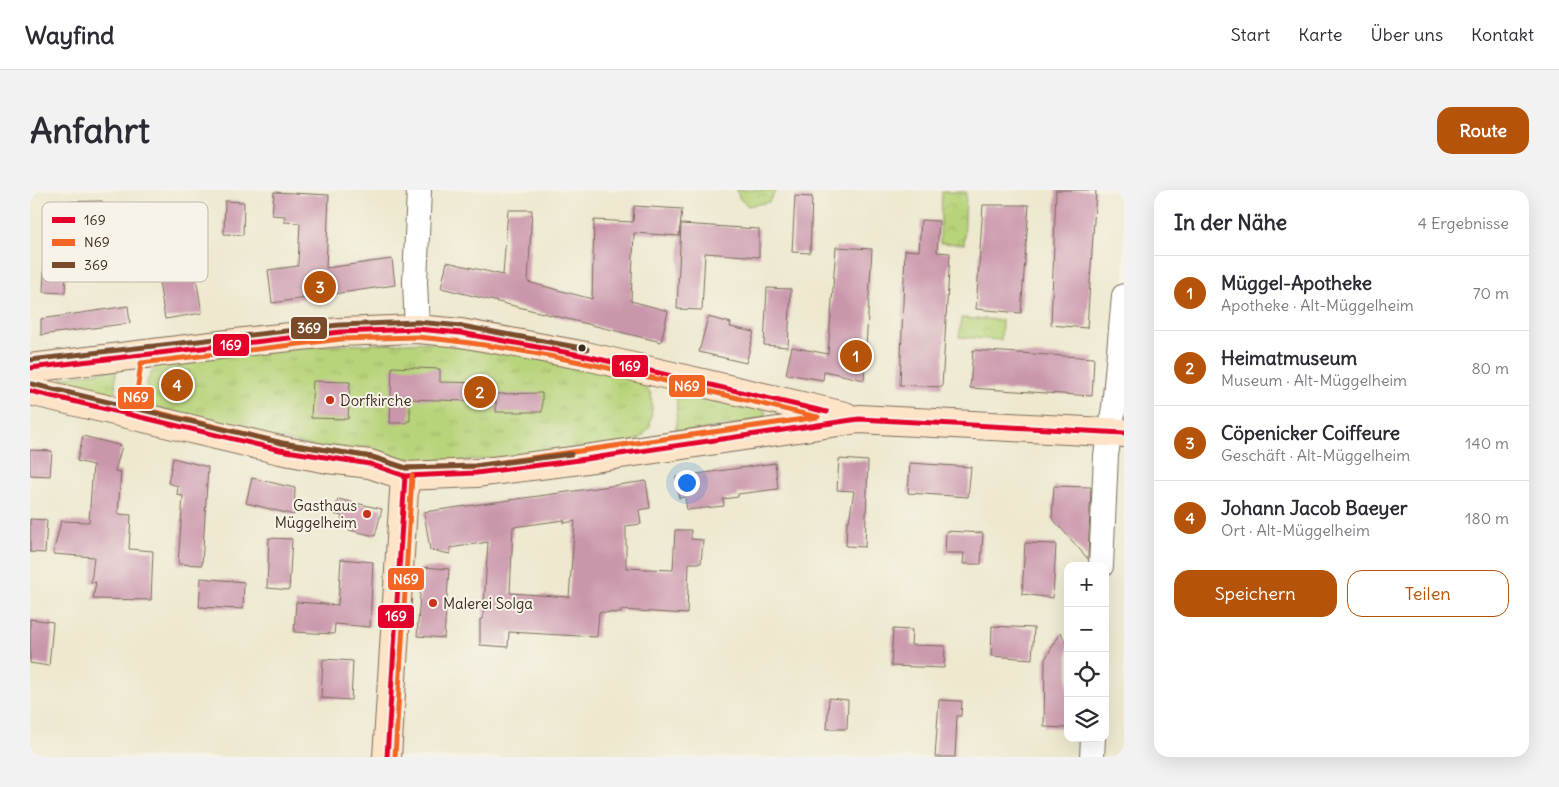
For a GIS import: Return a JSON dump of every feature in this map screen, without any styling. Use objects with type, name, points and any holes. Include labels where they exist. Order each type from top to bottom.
[{"type":"main road","points":[[30,368],[340,332],[417,329],[471,335],[576,354],[859,419],[1117,433]]},
{"type":"main road","points":[[30,391],[252,444],[328,459],[370,464],[406,476],[476,473],[572,461],[859,419]]},
{"type":"main road","points":[[387,757],[406,476]]},
{"type":"street","points":[[417,329],[415,282],[419,190]]},
{"type":"street","points":[[1101,562],[1106,455],[1117,433],[1114,407],[1124,296]]},
{"type":"street","points":[[1092,757],[1093,742]]},
{"type":"green space","points":[[736,190],[776,190],[769,202],[748,206],[740,199]]},
{"type":"green space","points":[[942,192],[966,192],[964,244],[940,243]]},
{"type":"green space","points":[[961,318],[1002,320],[1001,340],[959,337]]},
{"type":"green space","points":[[463,341],[639,380],[651,394],[650,426],[641,438],[623,445],[441,463],[358,458],[153,407],[147,390],[150,374],[158,365],[259,348]]},
{"type":"green space","points":[[116,369],[115,398],[61,385],[61,378]]},
{"type":"green space","points":[[681,388],[765,410],[766,420],[676,433],[677,393]]},
{"type":"building","points":[[1056,190],[1096,190],[1087,328],[1051,325]]},
{"type":"building","points":[[274,192],[329,195],[326,268],[392,259],[395,285],[272,303],[268,270],[298,266],[300,223],[284,222],[285,216],[272,215]]},
{"type":"building","points":[[795,196],[812,197],[810,253],[792,252]]},
{"type":"building","points":[[102,201],[102,202],[55,202]]},
{"type":"building","points":[[225,201],[244,202],[243,235],[224,234]]},
{"type":"building","points":[[983,205],[1029,205],[1021,313],[976,309]]},
{"type":"building","points":[[634,206],[682,209],[679,236],[634,233],[631,301],[668,311],[661,342],[441,288],[447,262],[503,275],[508,210],[532,210],[528,282],[592,299],[594,220],[633,222]]},
{"type":"building","points":[[921,220],[939,221],[937,252],[950,253],[942,387],[900,385],[905,250],[919,251]]},
{"type":"building","points":[[681,224],[759,229],[759,257],[705,253],[702,310],[677,309]]},
{"type":"building","points":[[836,247],[872,249],[864,380],[824,371],[823,380],[786,374],[792,347],[828,354]]},
{"type":"building","points":[[43,282],[66,282],[65,293],[43,292]]},
{"type":"building","points":[[159,282],[197,282],[202,313],[165,319]]},
{"type":"building","points":[[767,288],[791,289],[788,347],[764,345]]},
{"type":"building","points":[[128,306],[130,323],[41,335],[41,319]]},
{"type":"building","points":[[708,317],[731,323],[730,327],[754,332],[746,363],[699,352]]},
{"type":"building","points":[[973,350],[1094,358],[1092,396],[970,388]]},
{"type":"building","points":[[392,367],[440,369],[440,382],[494,383],[494,402],[410,399],[410,421],[407,421],[407,423],[390,423]]},
{"type":"building","name":"Dorfkirche","points":[[313,381],[350,382],[348,419],[311,418]]},
{"type":"building","points":[[542,393],[542,412],[496,412],[496,394]]},
{"type":"building","points":[[83,436],[122,446],[115,471],[121,472],[118,514],[131,515],[129,549],[153,551],[151,600],[93,599],[96,582],[91,583],[94,557],[53,554],[61,521],[89,522],[93,465],[77,461]]},
{"type":"building","points":[[30,450],[52,451],[50,476],[30,475]]},
{"type":"building","points":[[173,458],[208,467],[202,565],[178,564],[183,496],[177,495],[178,486],[168,483]]},
{"type":"building","points":[[839,459],[868,461],[865,547],[846,546],[847,521],[849,521],[854,491],[837,490]]},
{"type":"building","points":[[775,463],[778,489],[738,494],[738,497],[723,499],[724,506],[687,510],[685,497],[679,498],[676,477]]},
{"type":"building","points":[[910,463],[971,467],[968,497],[908,493]]},
{"type":"building","points":[[252,478],[295,488],[294,515],[246,503]]},
{"type":"building","points":[[646,481],[650,508],[639,510],[641,524],[626,526],[626,568],[673,570],[675,530],[691,530],[691,539],[703,540],[701,563],[689,563],[687,614],[621,610],[621,613],[599,612],[597,637],[509,632],[508,647],[480,645],[480,619],[483,619],[488,542],[450,548],[450,554],[430,550],[424,512]],"holes":[[[564,520],[564,523],[575,521],[569,597],[510,593],[513,527]]]},
{"type":"building","points":[[1054,486],[1091,487],[1088,559],[1052,518]]},
{"type":"building","points":[[338,499],[382,509],[375,536],[340,528],[342,516],[334,514]]},
{"type":"building","points":[[30,519],[47,520],[45,553],[30,552]]},
{"type":"building","points":[[946,531],[983,533],[981,564],[963,564],[964,553],[945,553]]},
{"type":"building","points":[[269,538],[292,539],[289,590],[267,588]]},
{"type":"building","points":[[1025,543],[1056,544],[1053,598],[1022,594]]},
{"type":"building","points":[[341,559],[373,562],[370,627],[335,624],[334,634],[294,632],[296,602],[338,605]]},
{"type":"building","name":"Malerei Solga","points":[[422,567],[449,569],[444,638],[417,636]]},
{"type":"building","points":[[201,578],[244,582],[243,609],[199,607]]},
{"type":"building","points":[[30,619],[53,622],[49,666],[30,663]]},
{"type":"building","points":[[992,626],[1034,628],[1032,659],[991,656]]},
{"type":"building","points":[[893,629],[912,630],[911,645],[945,646],[944,668],[891,666]]},
{"type":"building","points":[[1061,632],[1064,640],[1064,728],[1044,727],[1045,659]]},
{"type":"building","points":[[323,659],[353,661],[351,700],[321,698]]},
{"type":"building","points":[[829,698],[848,700],[847,729],[827,729]]},
{"type":"building","points":[[939,700],[962,701],[961,716],[957,716],[955,757],[935,757]]},
{"type":"transit line","name":"369","points":[[30,360],[339,325],[417,322],[462,326],[587,349]]},
{"type":"transit line","name":"169","points":[[30,368],[340,332],[417,329],[461,333],[586,356],[827,412]]},
{"type":"transit line","name":"N69","points":[[417,337],[518,350],[619,370],[818,417],[475,466],[406,468],[372,457],[282,443],[135,407],[141,363],[341,339],[417,337]]},
{"type":"transit line","name":"369","points":[[32,384],[282,443],[372,457],[406,468],[475,466],[571,454]]},
{"type":"transit line","name":"169","points":[[30,391],[280,450],[370,464],[405,476],[476,473],[572,461],[859,419],[1124,433]]},
{"type":"transit line","name":"169","points":[[387,757],[405,476]]},
{"type":"transit line","name":"N69","points":[[395,757],[412,476]]},
{"type":"place","name":"Cöpenicker Coiffeure","points":[[320,287]]},
{"type":"place","name":"Müggel-Apotheke","points":[[856,356]]},
{"type":"place","name":"Johann Jacob Baeyer","points":[[177,385]]},
{"type":"place","name":"Heimatmuseum","points":[[480,392]]},
{"type":"place","name":"Dorfkirche","points":[[330,400]]},
{"type":"place","name":"Gasthaus Müggelheim","points":[[367,514]]},
{"type":"place","name":"Malerei Solga","points":[[433,603]]}]
